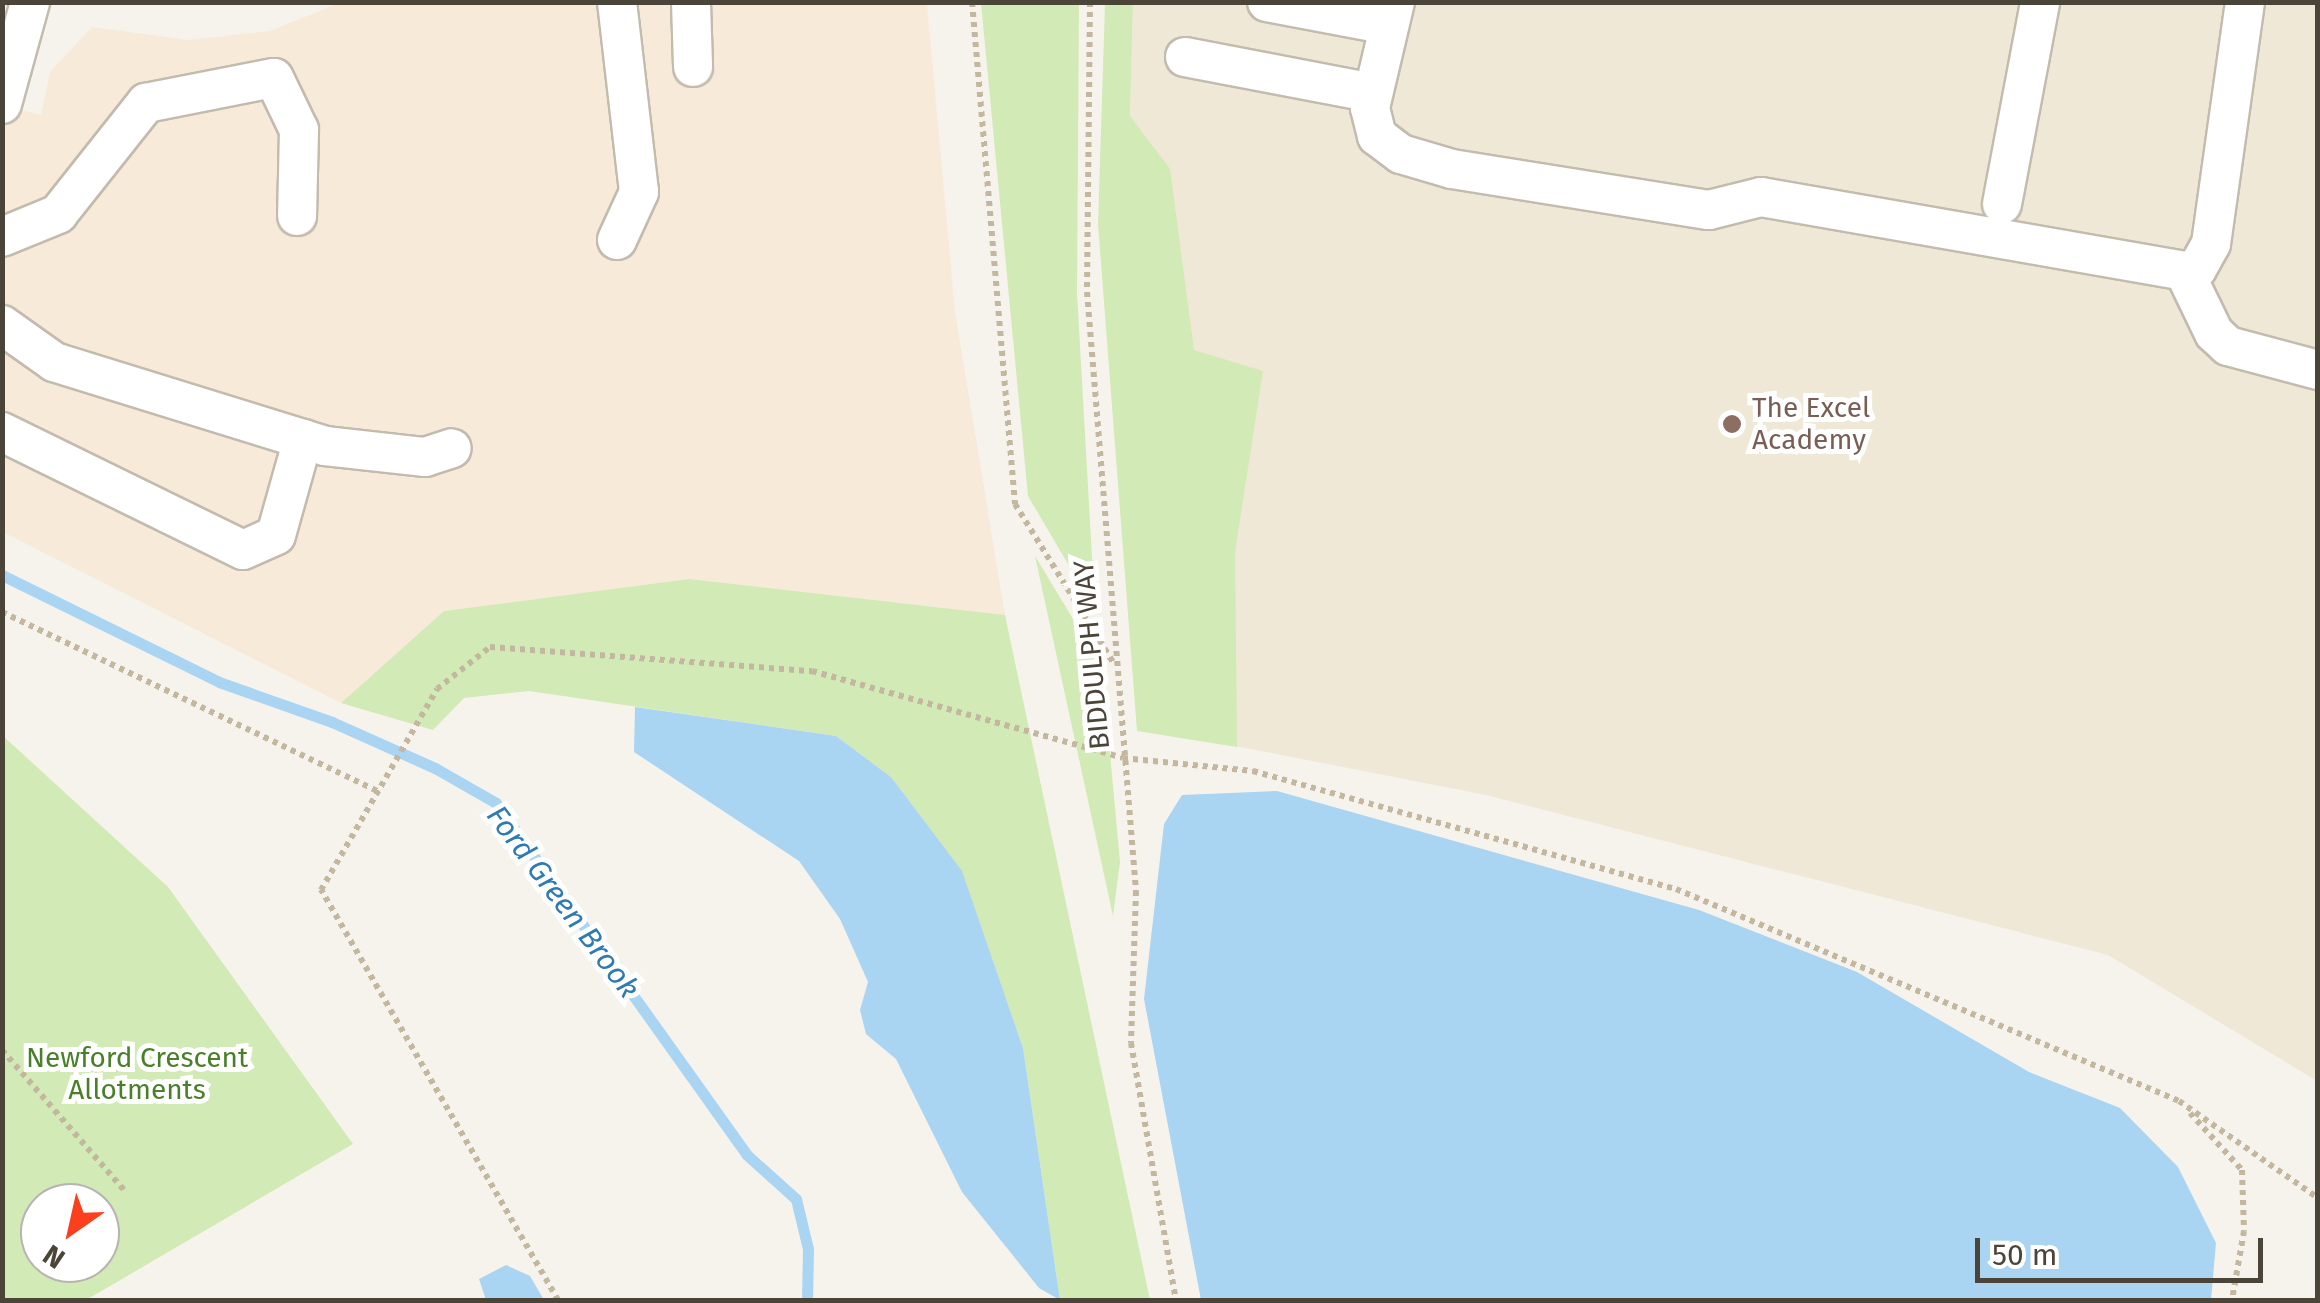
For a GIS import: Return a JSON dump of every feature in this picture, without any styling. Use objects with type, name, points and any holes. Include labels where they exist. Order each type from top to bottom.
[{"type":"lane","points":[[5,83],[30,2]]},
{"type":"lane","points":[[617,2],[639,192],[617,240]]},
{"type":"lane","points":[[691,2],[692,67]]},
{"type":"lane","points":[[1267,2],[1392,14],[1373,92],[1371,124],[1384,145],[1452,169],[1710,210],[1761,197],[2184,271],[2197,268],[2212,244],[2245,2]]},
{"type":"lane","points":[[2002,204],[2040,2]]},
{"type":"lane","points":[[1184,57],[1373,92]]},
{"type":"lane","points":[[2,237],[58,214],[146,104],[274,78],[300,130],[297,216]]},
{"type":"lane","points":[[2184,271],[2214,332],[2228,346],[2318,370]]},
{"type":"lane","points":[[2,325],[54,362],[302,439],[426,458],[452,448]]},
{"type":"lane","points":[[2,432],[242,550],[276,535],[302,439]]},
{"type":"path","points":[[972,2],[1015,504],[1114,664]]},
{"type":"path","name":"BIDDULPH WAY","points":[[1090,2],[1087,292],[1114,664],[1136,891],[1131,1043],[1176,1300]]},
{"type":"path","points":[[2,612],[382,788]]},
{"type":"path","points":[[558,1300],[321,890],[437,688],[490,647],[812,670],[1123,758],[1253,771],[1676,889],[2179,1101],[2318,1198]]},
{"type":"path","points":[[382,788],[413,732]]},
{"type":"path","points":[[2,1050],[124,1190]]},
{"type":"path","points":[[2179,1101],[2242,1170],[2244,1231],[2232,1300]]},
{"type":"shaded area","points":[[342,2],[927,3],[955,312],[1005,615],[689,579],[444,611],[341,703],[3,532],[2,105],[41,115],[50,72],[92,27],[189,40],[270,31]]},
{"type":"shaded area","name":"The Excel Academy","points":[[1133,3],[2317,3],[2317,1081],[2108,955],[1486,795],[1164,732],[1130,116]]},
{"type":"green space","points":[[981,3],[1079,3],[1077,293],[1095,610],[1028,496]]},
{"type":"green space","points":[[1105,3],[1133,3],[1130,116],[1170,169],[1194,350],[1263,371],[1235,552],[1237,747],[1137,731],[1098,224]]},
{"type":"green space","points":[[1035,556],[1102,667],[1120,862],[1113,916]]},
{"type":"green space","points":[[689,579],[1005,615],[1150,1300],[1060,1300],[1023,1048],[962,872],[891,777],[836,736],[529,691],[464,698],[433,730],[341,703],[444,611]]},
{"type":"green space","name":"Newford Crescent Allotments","points":[[2,735],[168,887],[353,1144],[120,1280],[120,1183],[20,1183],[20,1283],[115,1283],[86,1300],[3,1300]]},
{"type":"water","points":[[635,707],[836,736],[891,777],[962,871],[1023,1048],[1060,1300],[1039,1288],[962,1192],[896,1059],[866,1034],[860,1010],[868,982],[840,919],[799,861],[634,752]]},
{"type":"water","points":[[1277,791],[1699,910],[1857,972],[2029,1072],[2120,1108],[2178,1167],[2216,1243],[2211,1300],[1201,1300],[1144,999],[1164,824],[1182,795]]},
{"type":"water","points":[[506,1265],[530,1276],[544,1300],[486,1300],[479,1279]]},
{"type":"waterway","name":"Ford Green Brook","points":[[2,575],[219,682],[332,722],[435,768],[496,803],[747,1155],[796,1199],[808,1249],[807,1300]]},
{"type":"place","name":"The Excel Academy","points":[[1732,424]]}]
